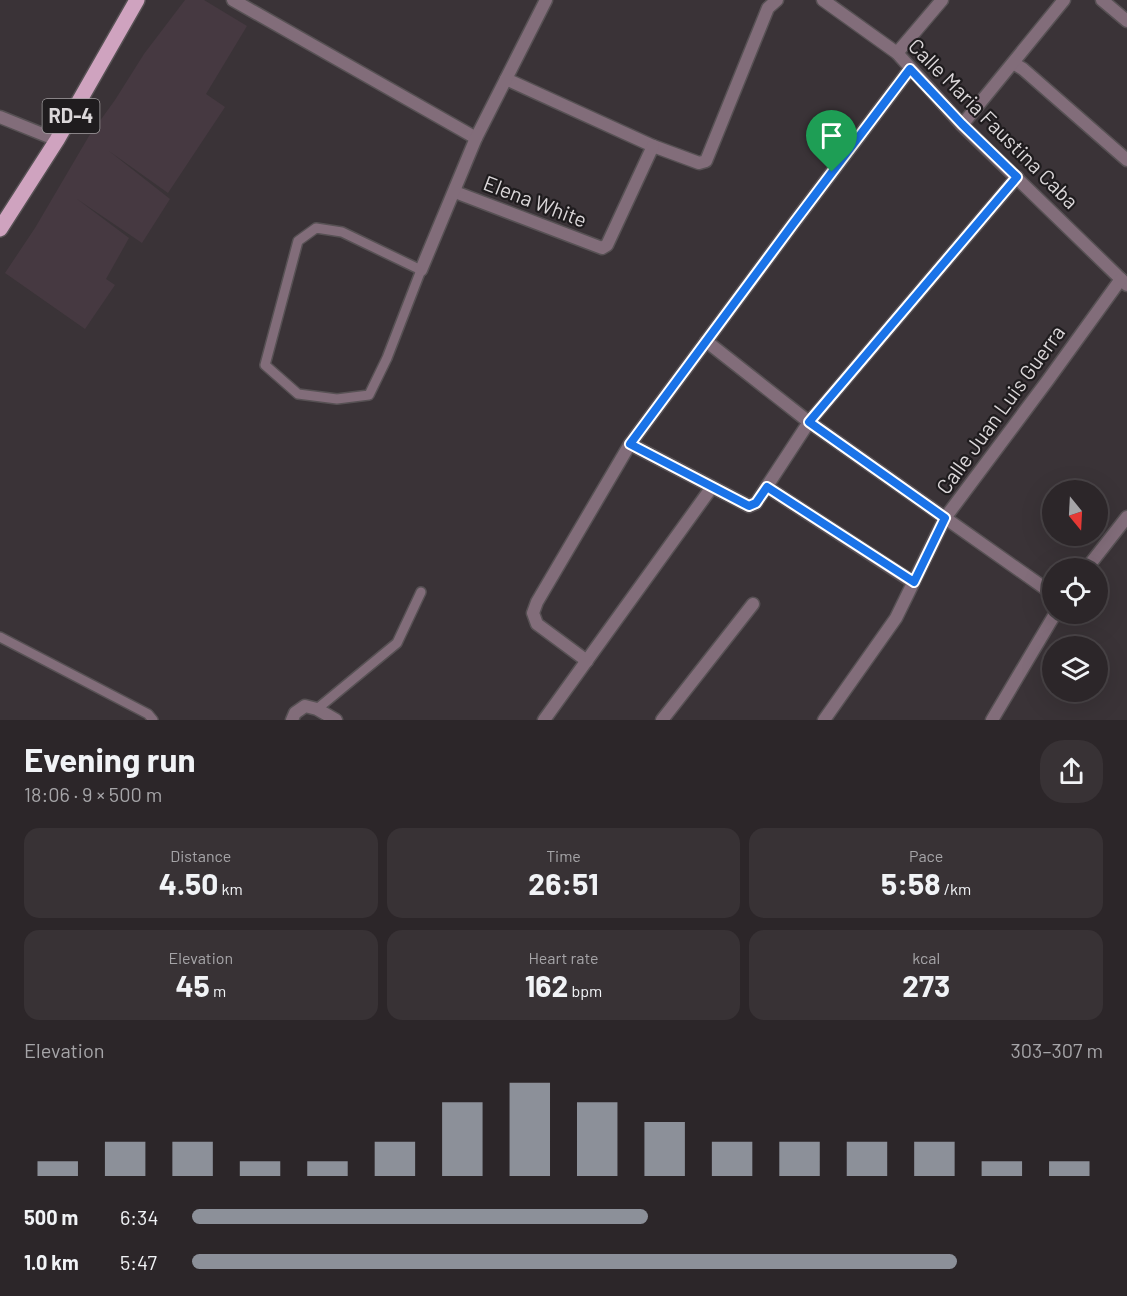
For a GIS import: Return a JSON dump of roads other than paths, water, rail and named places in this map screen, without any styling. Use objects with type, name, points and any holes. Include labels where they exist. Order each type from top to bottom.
[{"type":"main road","name":"RD-4","points":[[0,229],[57,140],[137,0]]},
{"type":"street","points":[[233,0],[476,138]]},
{"type":"street","points":[[421,270],[476,138],[546,0]]},
{"type":"street","points":[[506,79],[653,146],[699,163],[706,161],[768,8],[777,0]]},
{"type":"street","name":"Calle Maria Faustina Caba","points":[[823,0],[897,53],[962,124],[1124,282]]},
{"type":"street","points":[[897,53],[942,0]]},
{"type":"street","points":[[962,124],[1064,0]]},
{"type":"street","points":[[1102,0],[1127,21]]},
{"type":"street","points":[[1013,63],[1023,69],[1127,160]]},
{"type":"street","points":[[587,661],[537,624],[533,614],[537,602],[630,444],[910,69]]},
{"type":"street","points":[[0,117],[57,140]]},
{"type":"street","name":"Elena White","points":[[454,192],[602,248],[607,245],[653,146]]},
{"type":"street","points":[[630,444],[749,506],[756,503],[809,422],[1017,177]]},
{"type":"street","name":"Calle Juan Luis Guerra","points":[[824,720],[896,618],[945,518],[1124,282]]},
{"type":"street","points":[[706,341],[809,422],[1042,586]]},
{"type":"street","points":[[767,487],[914,582]]},
{"type":"street","points":[[544,720],[712,488]]},
{"type":"street","points":[[1095,558],[1127,517]]},
{"type":"street","points":[[662,720],[753,604]]},
{"type":"street","points":[[992,720],[1049,624]]},
{"type":"street","points":[[292,720],[295,713],[311,708],[336,720]]},
{"type":"lane","points":[[316,228],[342,232],[421,270],[387,358],[369,395],[337,399],[298,394],[265,365],[298,241],[316,228]]},
{"type":"lane","points":[[311,708],[398,643],[421,592]]},
{"type":"lane","points":[[0,637],[148,714],[153,720]]}]
